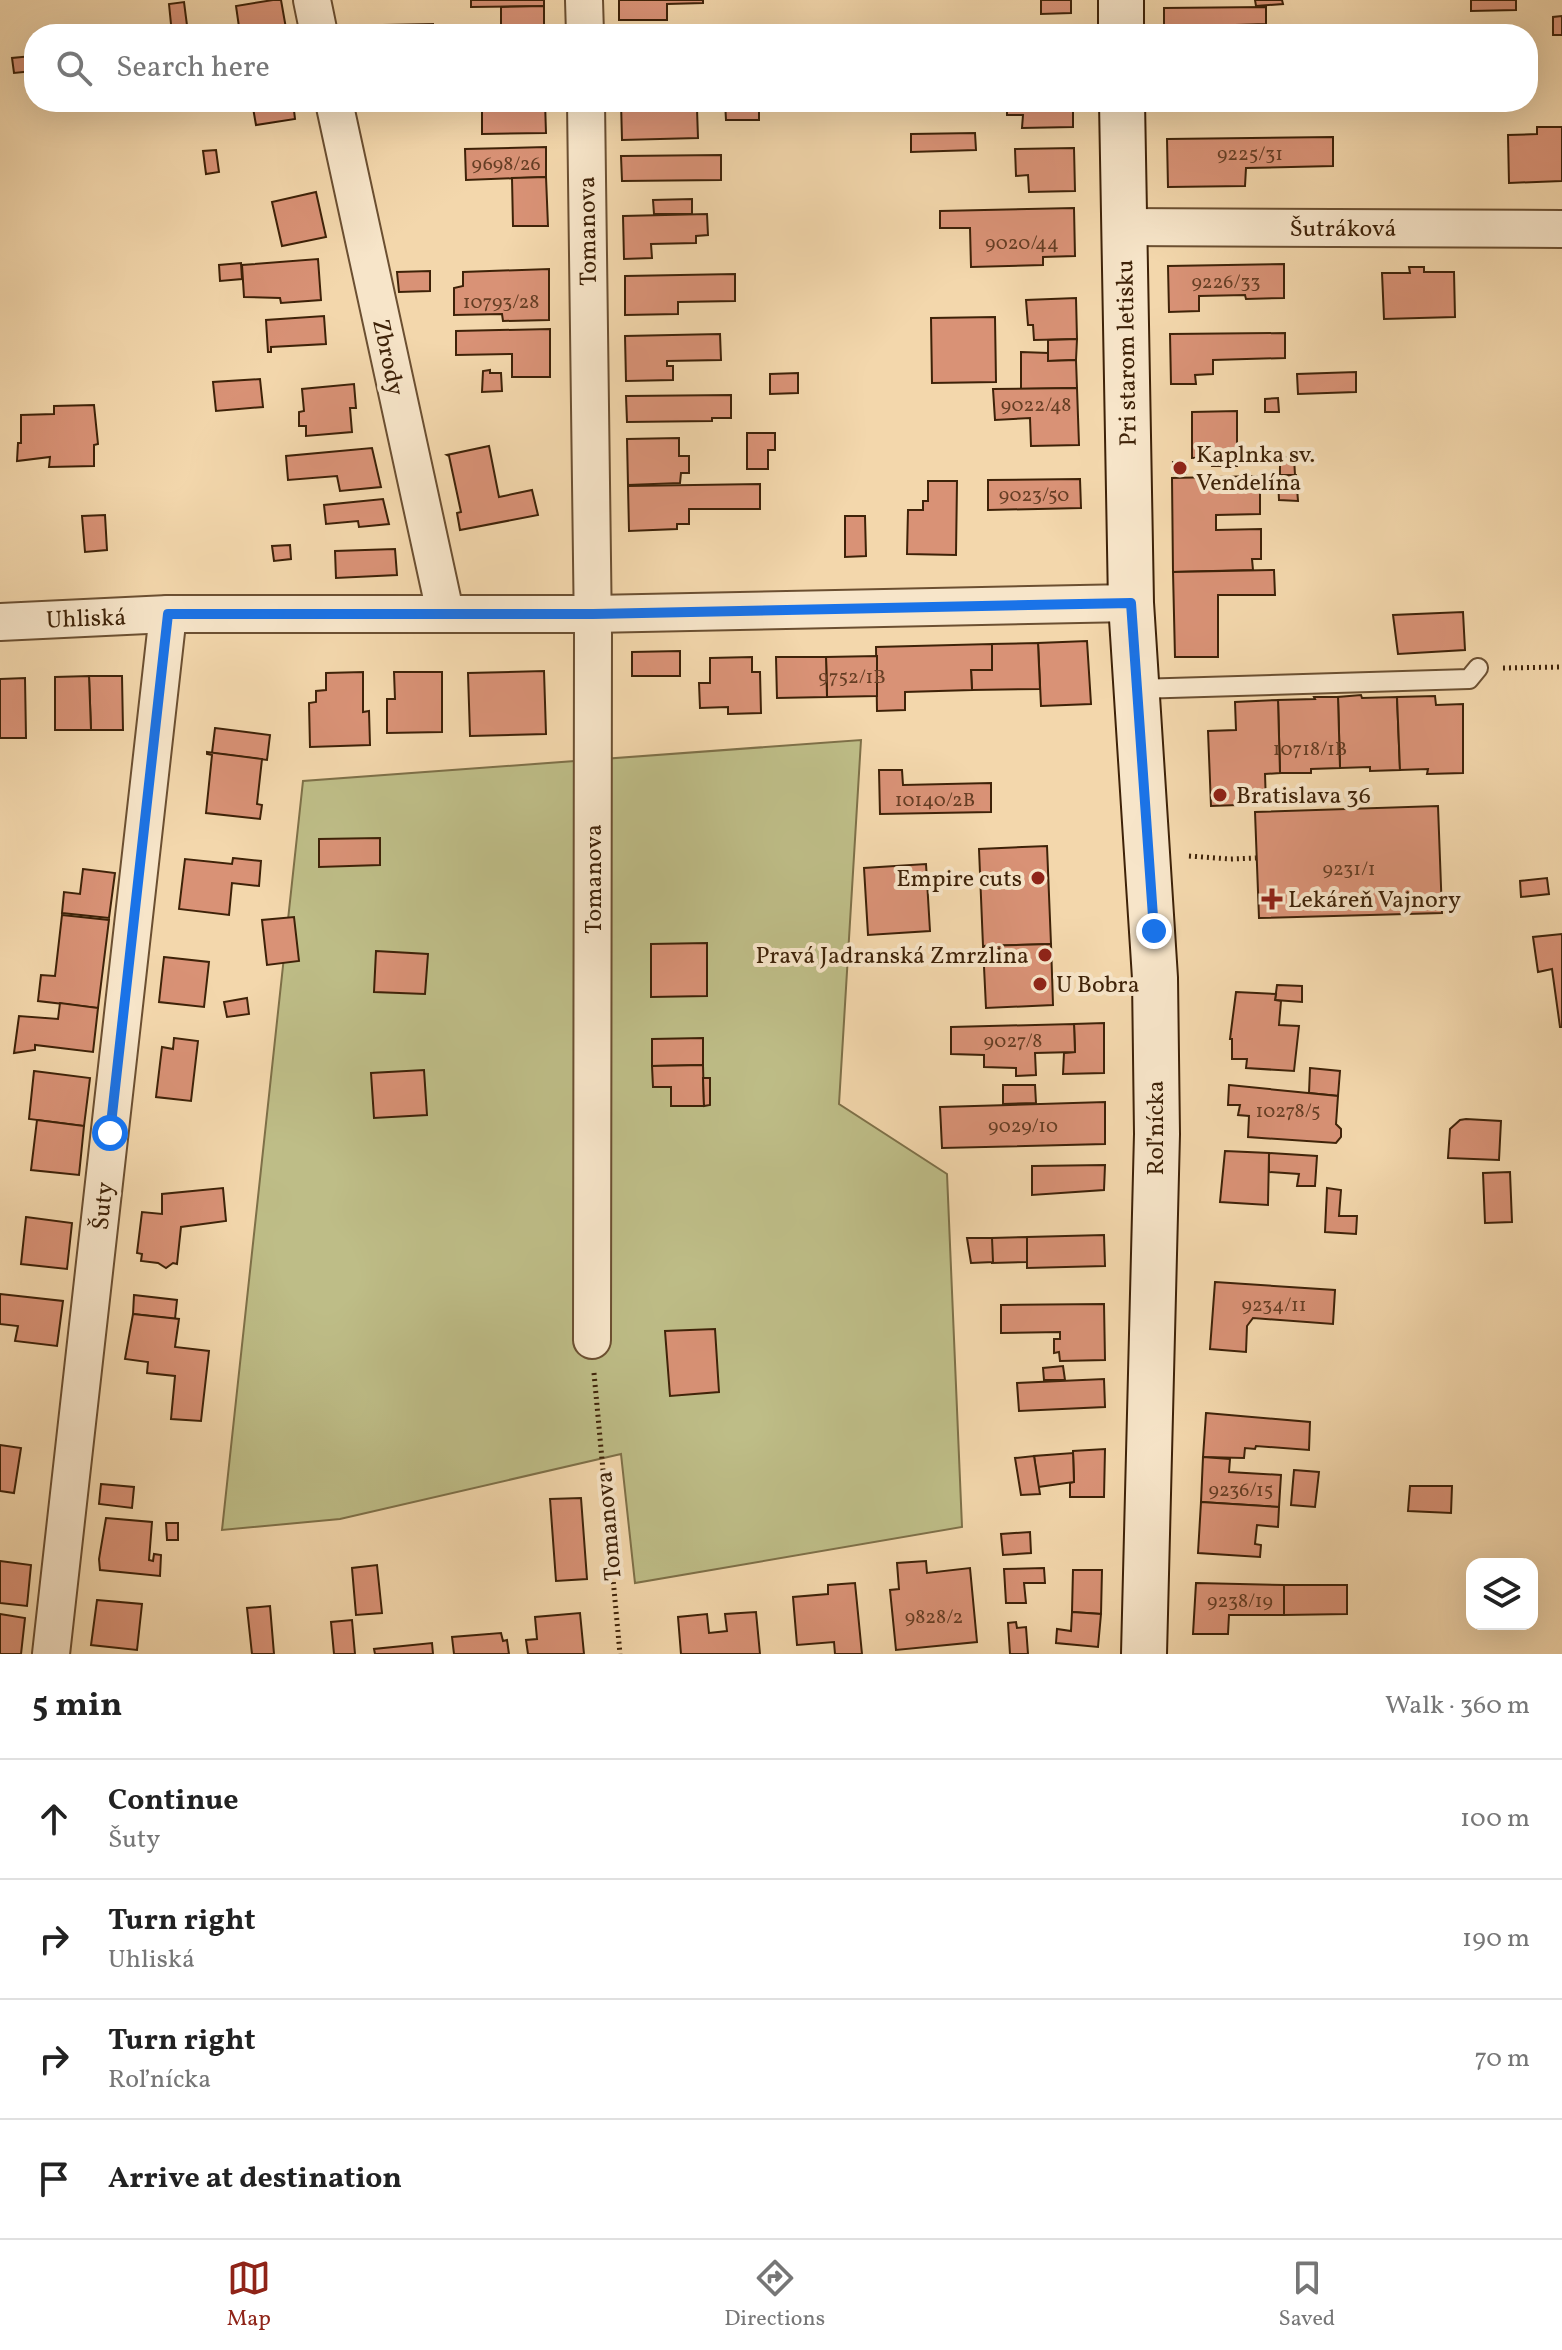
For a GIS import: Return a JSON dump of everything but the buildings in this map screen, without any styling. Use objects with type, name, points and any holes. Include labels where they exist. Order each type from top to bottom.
[{"type":"street","points":[[312,0],[317,24]]},
{"type":"street","points":[[584,0],[585,24]]},
{"type":"street","points":[[1121,0],[1121,24]]},
{"type":"street","name":"Zbrody","points":[[336,112],[445,612]]},
{"type":"street","name":"Tomanova","points":[[586,112],[593,614],[592,1340]]},
{"type":"street","name":"Pri starom letisku","points":[[1122,112],[1131,603]]},
{"type":"street","name":"Šutráková","points":[[1123,227],[1562,229]]},
{"type":"street","name":"Uhliská","points":[[0,622],[168,614],[593,614],[1131,603]]},
{"type":"street","name":"Roľnícka","points":[[1131,603],[1154,931],[1157,1134],[1144,1654]]},
{"type":"street","name":"Šuty","points":[[51,1654],[168,614]]},
{"type":"lane","points":[[1136,689],[1469,679],[1478,668]]},
{"type":"path","points":[[1478,668],[1562,667]]},
{"type":"path","points":[[1189,856],[1256,858]]},
{"type":"path","name":"Tomanova","points":[[592,1340],[620,1654]]},
{"type":"shaded area","points":[[861,740],[839,1104],[947,1174],[962,1527],[635,1583],[621,1454],[340,1519],[222,1530],[303,781]]},
{"type":"place","name":"Kaplnka sv. Vendelína","points":[[1180,468]]},
{"type":"place","name":"Bratislava 36","points":[[1220,795]]},
{"type":"place","name":"Empire cuts","points":[[1038,878]]},
{"type":"place","name":"Lekáreň Vajnory","points":[[1272,899]]},
{"type":"place","name":"Pravá Jadranská Zmrzlina","points":[[1045,955]]},
{"type":"place","name":"U Bobra","points":[[1040,984]]},
{"type":"route","points":[[110,1133],[168,614],[593,614],[1131,603],[1154,931]]}]
